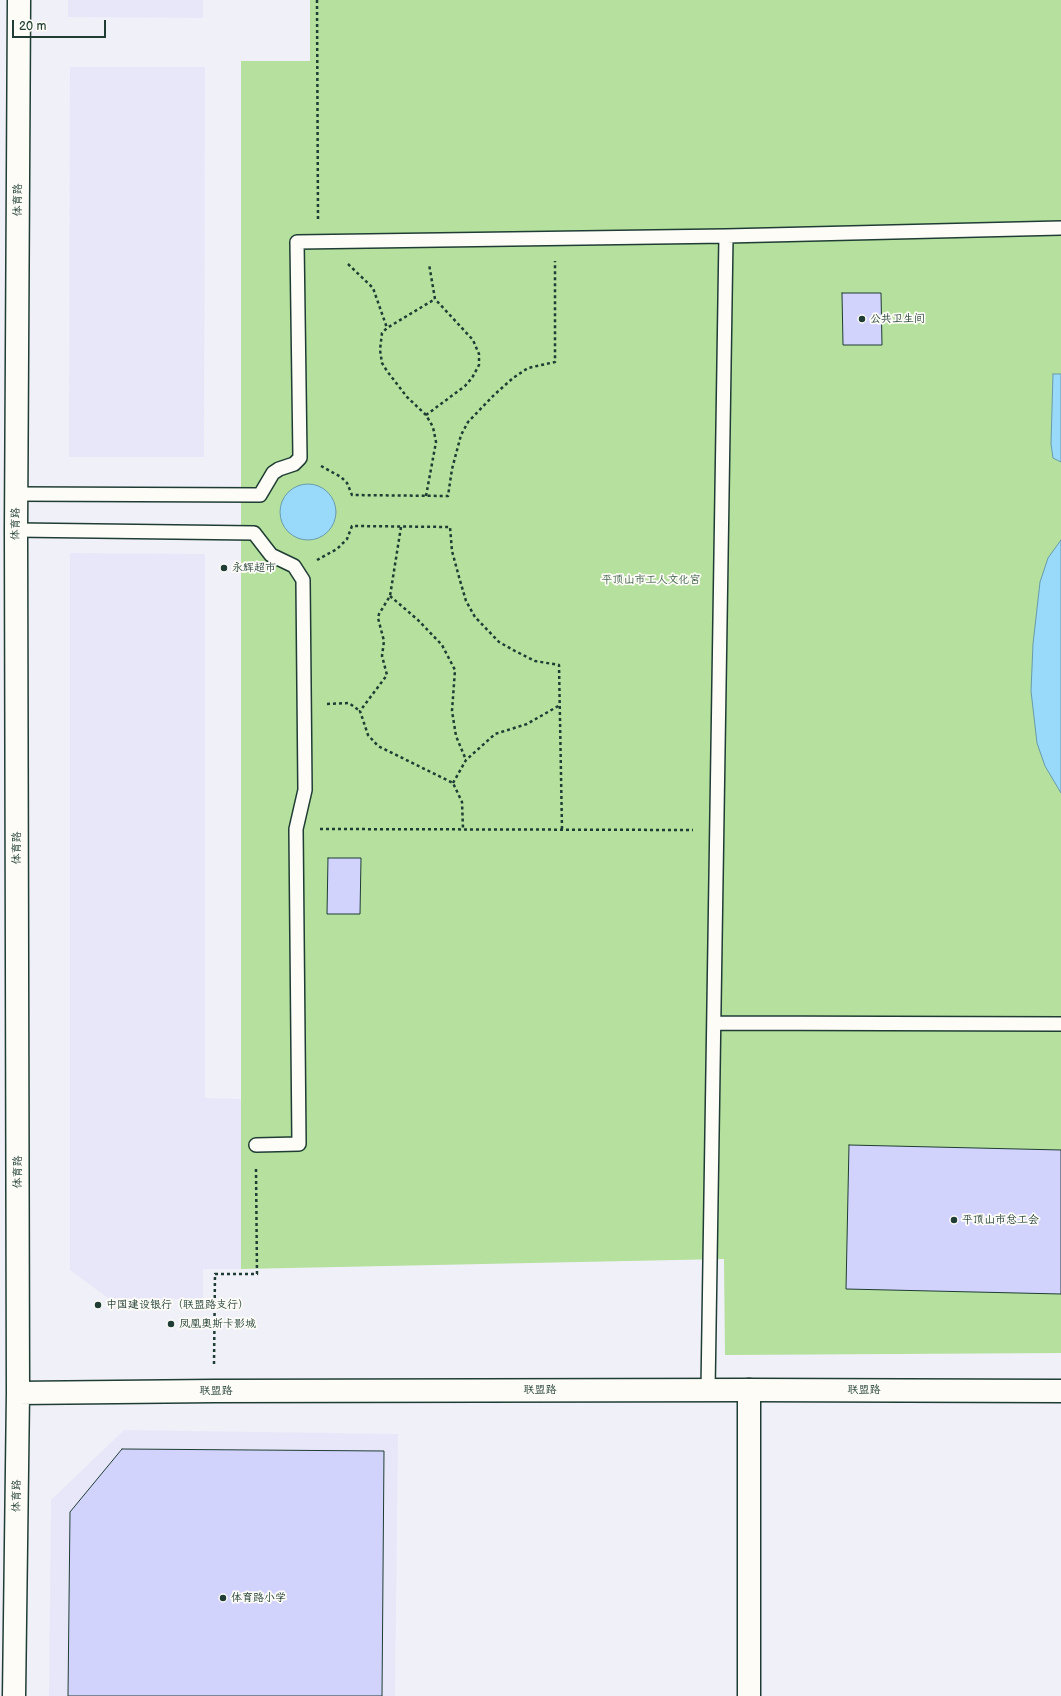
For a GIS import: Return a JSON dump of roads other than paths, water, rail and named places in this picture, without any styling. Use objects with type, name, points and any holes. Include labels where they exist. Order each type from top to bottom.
[{"type":"street","name":"体育路","points":[[14,1696],[18,1393],[16,494],[20,0]]},
{"type":"street","name":"联盟路","points":[[18,1393],[708,1390],[1061,1391]]},
{"type":"street","points":[[749,1390],[749,1696]]},
{"type":"lane","points":[[16,494],[260,496],[273,473],[279,469],[294,464],[300,458],[298,242],[726,236],[1061,228]]},
{"type":"lane","points":[[708,1390],[726,236]]},
{"type":"lane","points":[[16,530],[254,533],[271,555],[294,566],[303,580],[305,790],[296,830],[299,1144],[256,1144]]},
{"type":"lane","points":[[714,1023],[1061,1024]]},
{"type":"water","points":[[1053,374],[1061,374],[1061,462],[1053,458],[1051,444]]},
{"type":"water","points":[[302,484],[314,484],[328,492],[336,506],[334,523],[328,532],[314,540],[302,540],[292,535],[285,528],[280,518],[280,506],[285,496],[292,489]]},
{"type":"water","points":[[1061,540],[1061,793],[1045,766],[1037,743],[1031,691],[1033,644],[1040,582],[1048,558]]},
{"type":"place","name":"公共卫生间","points":[[862,319]]},
{"type":"place","name":"永辉超市","points":[[224,568]]},
{"type":"place","name":"平顶山市总工会","points":[[954,1220]]},
{"type":"place","name":"中国建设银行（联盟路支行）","points":[[98,1305]]},
{"type":"place","name":"凤凰奥斯卡影城","points":[[171,1324]]},
{"type":"place","name":"体育路小学","points":[[223,1598]]},
{"type":"park label","name":"平顶山市工人文化宫","points":[[651,580]]}]
